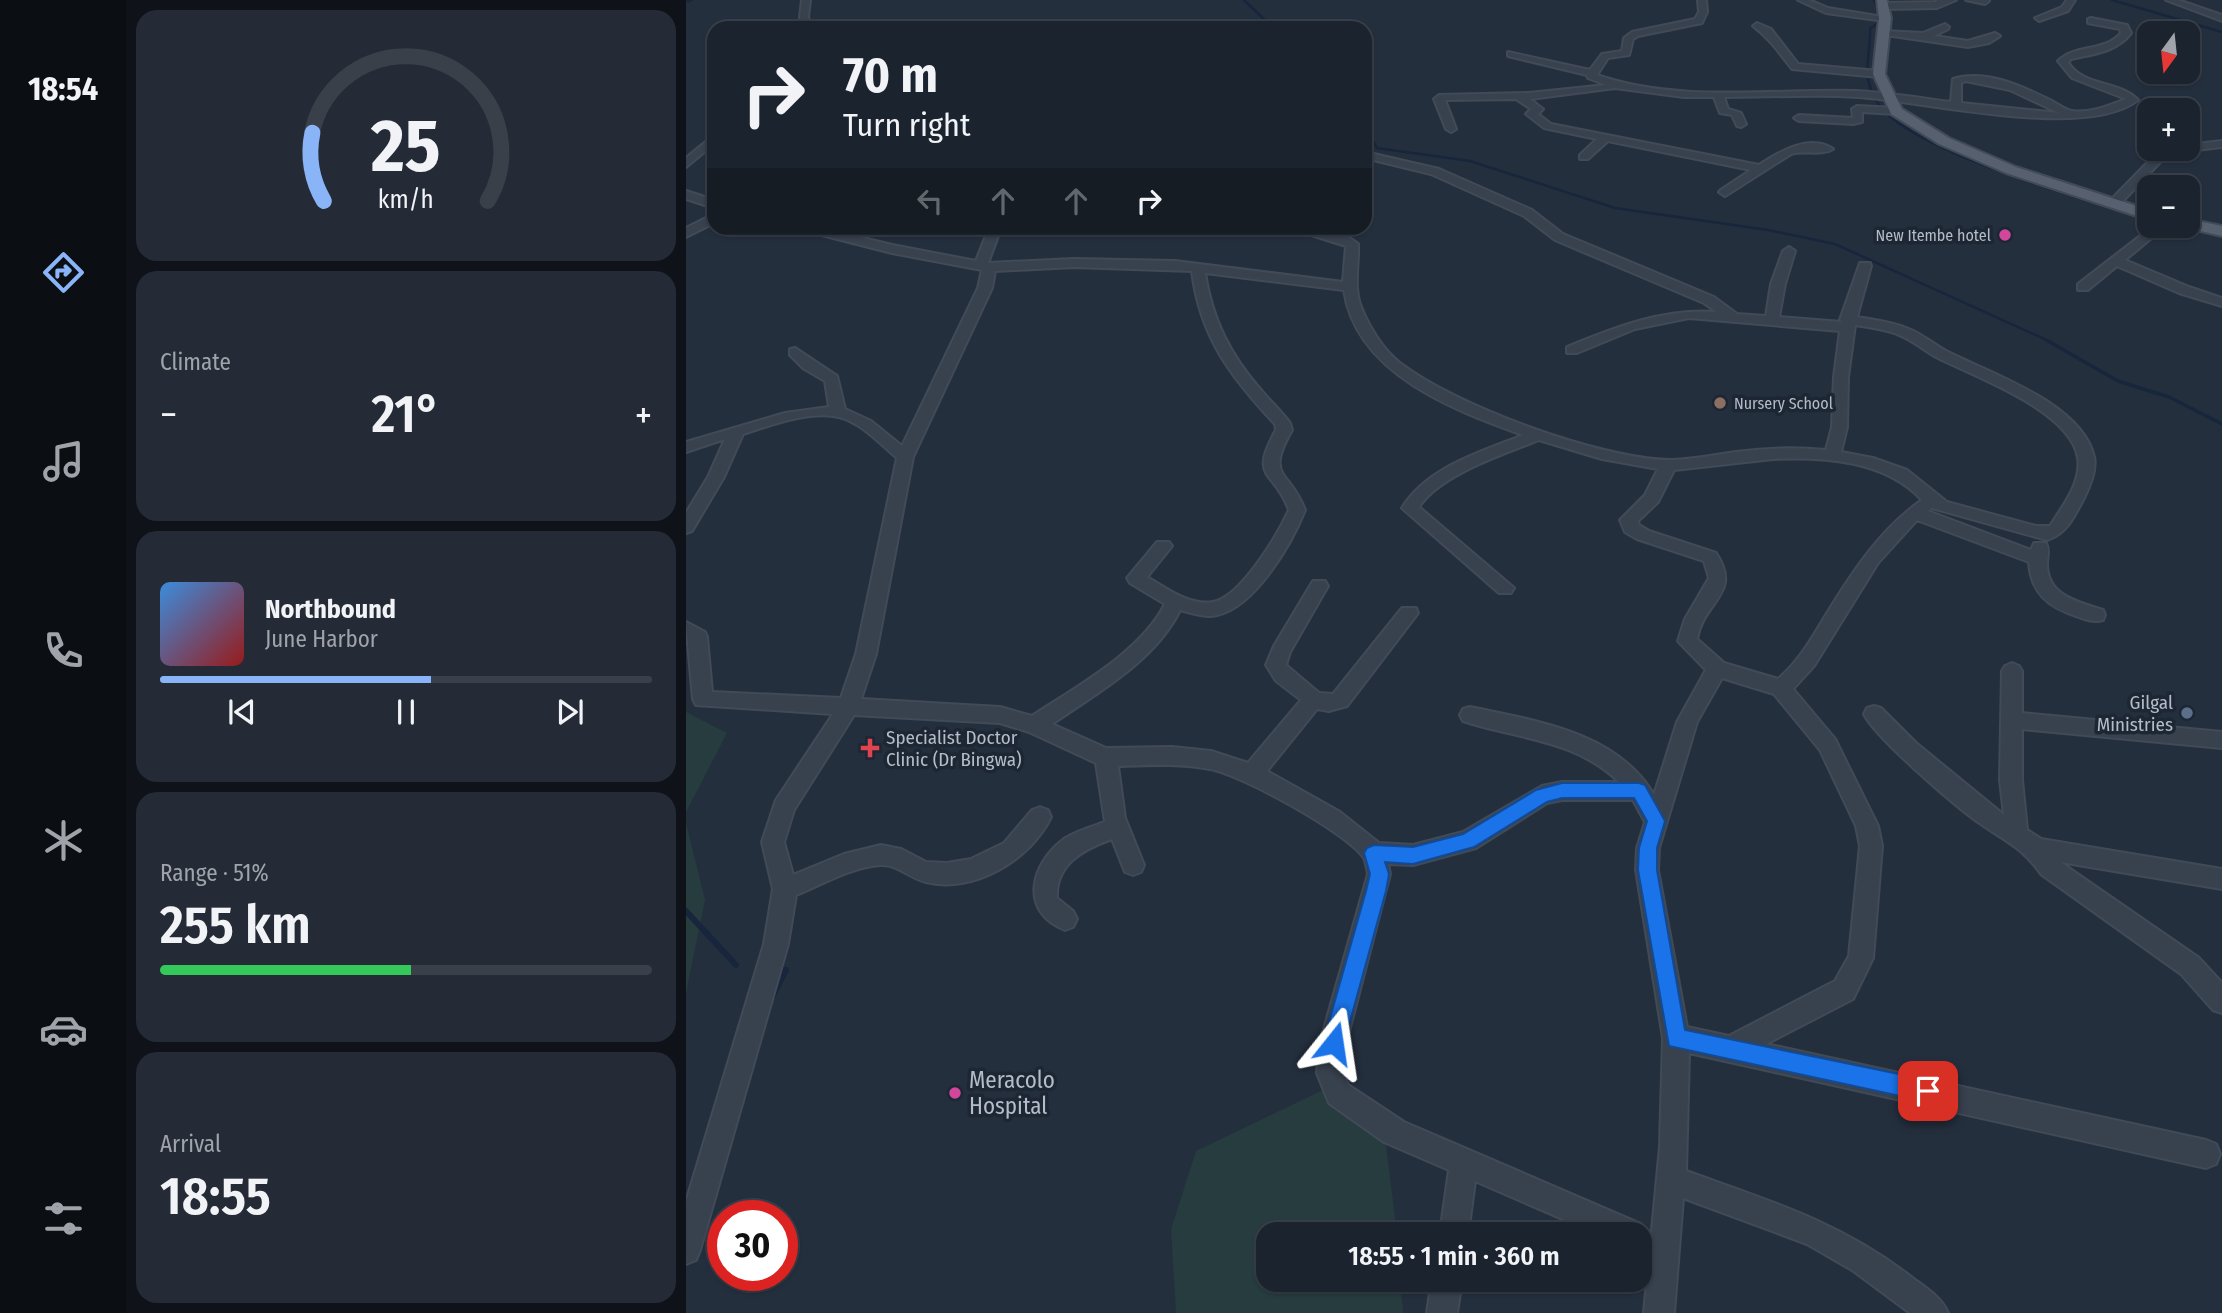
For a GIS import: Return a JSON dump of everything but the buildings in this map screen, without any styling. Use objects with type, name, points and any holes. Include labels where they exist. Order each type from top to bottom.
[{"type":"main road","points":[[1884,8],[1879,74],[1887,97],[1896,111],[1915,125],[1979,156],[2137,211]]},
{"type":"main road","points":[[2200,226],[2222,231]]},
{"type":"street","points":[[805,21],[806,0]]},
{"type":"street","points":[[1590,73],[1607,55],[1626,53],[1629,38],[1635,34],[1699,21],[1703,12],[1702,0]]},
{"type":"street","points":[[1802,0],[1826,10],[1937,5],[1942,1],[1952,0]]},
{"type":"street","points":[[1970,0],[1985,1]]},
{"type":"street","points":[[2039,18],[2065,9],[2071,0]]},
{"type":"street","points":[[2174,0],[2222,18]]},
{"type":"street","points":[[1511,54],[1590,73],[1597,79],[1619,86],[1684,94],[1816,93],[1887,97],[2039,116],[2070,115],[2107,110],[2133,100],[2076,75],[2064,65],[2063,61],[2068,57],[2108,46],[2126,33],[2124,27],[2091,21]]},
{"type":"street","points":[[1756,26],[1768,30],[1795,67],[1879,74]]},
{"type":"street","points":[[1921,36],[1937,33],[1945,27]]},
{"type":"street","points":[[1884,34],[1921,36],[1970,45],[1995,36]]},
{"type":"street","points":[[1956,105],[1956,81],[1969,77],[2035,96],[2070,115]]},
{"type":"street","points":[[1451,129],[1439,105],[1439,99],[1443,97],[1518,96],[1619,86]]},
{"type":"street","points":[[1583,104],[1593,89]]},
{"type":"street","points":[[1718,94],[1724,111],[1736,113],[1741,124]]},
{"type":"street","points":[[1518,96],[1538,109],[1531,114],[1548,126],[1760,169]]},
{"type":"street","points":[[1799,118],[1853,121],[1857,120],[1857,109],[1896,111]]},
{"type":"street","points":[[1584,158],[1604,139]]},
{"type":"street","points":[[686,164],[707,144]]},
{"type":"street","points":[[2200,146],[2222,144]]},
{"type":"street","points":[[686,149],[703,148]]},
{"type":"street","points":[[1725,192],[1799,148],[1828,149]]},
{"type":"street","points":[[1372,157],[1425,168],[1456,180],[1528,213],[1568,242],[1709,300],[1737,320]]},
{"type":"street","points":[[2113,204],[2155,161]]},
{"type":"street","points":[[689,198],[707,202]]},
{"type":"street","points":[[686,233],[707,222]]},
{"type":"street","points":[[837,235],[892,249],[985,265],[1074,263],[1198,267],[1348,287]]},
{"type":"street","points":[[686,1250],[776,944],[785,890],[774,842],[784,807],[848,707],[866,654],[905,457],[985,288],[985,265],[993,235]]},
{"type":"street","points":[[1331,235],[1352,244],[1348,287],[1355,310],[1367,330],[1395,366],[1430,388],[1539,434],[1623,460],[1668,466],[1742,456],[1832,456],[1896,471],[1910,479],[1922,507],[2038,559]]},
{"type":"street","points":[[2082,287],[2144,238]]},
{"type":"street","points":[[1772,320],[1778,284],[1789,251]]},
{"type":"street","points":[[2114,260],[2183,290],[2222,303]]},
{"type":"street","points":[[1832,456],[1840,432],[1847,324],[1865,266]]},
{"type":"street","points":[[1163,546],[1136,578],[1175,602],[1214,610],[1233,601],[1279,546],[1297,510],[1296,503],[1269,463],[1271,452],[1284,429],[1282,424],[1246,383],[1225,352],[1205,307],[1198,267]]},
{"type":"street","points":[[1572,350],[1631,326],[1674,316],[1700,314],[1737,320],[1847,324],[1908,333],[1943,355],[2006,382],[2054,417],[2077,438],[2086,459],[2085,476],[2056,530],[2048,534],[1922,507]]},
{"type":"street","points":[[795,352],[807,365],[832,379],[838,412]]},
{"type":"street","points":[[686,447],[784,418],[838,412],[863,423],[905,457]]},
{"type":"street","points":[[686,527],[716,477],[737,430]]},
{"type":"street","points":[[1505,588],[1410,508],[1412,500],[1421,491],[1483,458],[1539,434]]},
{"type":"street","points":[[1668,466],[1652,498],[1629,520],[1631,528],[1643,535],[1710,557],[1718,565],[1718,579],[1687,630],[1687,641],[1717,669],[1781,688],[1828,745],[1867,826],[1871,846],[1861,958],[1844,990],[1730,1049]]},
{"type":"street","points":[[1781,688],[1811,656],[1875,554],[1922,507]]},
{"type":"street","points":[[2048,534],[2038,559],[2040,579],[2051,598],[2060,604],[2096,615]]},
{"type":"street","points":[[1318,586],[1281,651],[1276,666],[1281,676],[1300,687],[1313,700],[1329,703],[1340,700],[1409,613]]},
{"type":"street","points":[[1035,725],[1121,664],[1154,634],[1173,610],[1175,602]]},
{"type":"street","points":[[686,629],[698,637],[695,700],[1000,715],[1035,725],[1089,752],[1106,757],[1172,756],[1198,759],[1252,773],[1332,819],[1374,853],[1413,855],[1468,841],[1542,795],[1562,790],[1639,791]]},
{"type":"street","points":[[1659,1313],[1652,1243],[1671,1180],[1676,1038],[1647,870],[1648,848],[1687,722],[1699,696],[1717,669]]},
{"type":"street","points":[[2012,671],[2011,780],[2026,843]]},
{"type":"street","points":[[1252,773],[1313,700]]},
{"type":"street","points":[[1874,713],[1909,749],[1981,812],[2026,843],[2049,867],[2190,966],[2222,1001]]},
{"type":"street","points":[[1470,715],[1523,726],[1579,743],[1625,775],[1639,791],[1656,821]]},
{"type":"street","points":[[2011,720],[2222,740]]},
{"type":"street","points":[[1106,757],[1116,828],[1125,841],[1133,865]]},
{"type":"street","points":[[785,890],[860,859],[884,854],[898,857],[925,872],[960,872],[996,861],[1014,848],[1040,817]]},
{"type":"street","points":[[1065,919],[1048,904],[1044,895],[1045,884],[1064,853],[1076,844],[1116,828]]},
{"type":"street","points":[[2026,843],[2222,878]]},
{"type":"street","points":[[1374,853],[1379,874],[1376,891],[1334,1043],[1330,1073],[1338,1094],[1394,1132],[1604,1222]]},
{"type":"street","points":[[1676,1038],[2206,1154]]},
{"type":"street","points":[[1456,1222],[1464,1161]]},
{"type":"street","points":[[1671,1180],[1834,1242],[1882,1271],[1933,1313]]},
{"type":"street","points":[[1442,1313],[1445,1292]]},
{"type":"green space","points":[[686,712],[727,733],[686,812]]},
{"type":"green space","points":[[686,823],[705,900],[686,993]]},
{"type":"green space","points":[[1325,1089],[1385,1137],[1396,1222],[1256,1222],[1256,1292],[1401,1292],[1403,1313],[1176,1313],[1171,1229],[1196,1151]]},
{"type":"waterway","points":[[1244,0],[1266,21]]},
{"type":"waterway","points":[[1874,0],[1880,12]]},
{"type":"waterway","points":[[2112,0],[2222,32]]},
{"type":"waterway","points":[[1883,19],[1870,29],[1868,74],[1877,102],[1894,119],[1920,136],[1989,167],[2121,211]]},
{"type":"waterway","points":[[1372,139],[1377,148],[1470,161],[1615,208],[1768,230],[1835,244],[2051,342]]},
{"type":"waterway","points":[[2048,341],[2118,381],[2169,397],[2222,424]]},
{"type":"waterway","points":[[686,911],[736,965]]},
{"type":"waterway","points":[[772,997],[786,970],[776,969]]},
{"type":"place","name":"New Itembe hotel","points":[[2005,235]]},
{"type":"place","name":"Nursery School","points":[[1720,403]]},
{"type":"place","name":"Gilgal Ministries","points":[[2187,713]]},
{"type":"place","name":"Specialist Doctor Clinic (Dr Bingwa)","points":[[870,748]]},
{"type":"place","name":"Meracolo Hospital","points":[[955,1093]]},
{"type":"route","points":[[1334,1043],[1376,891],[1379,874],[1374,853],[1413,855],[1468,841],[1542,795],[1562,790],[1639,791],[1656,821],[1648,848],[1647,870],[1676,1038],[1928,1091]]}]
